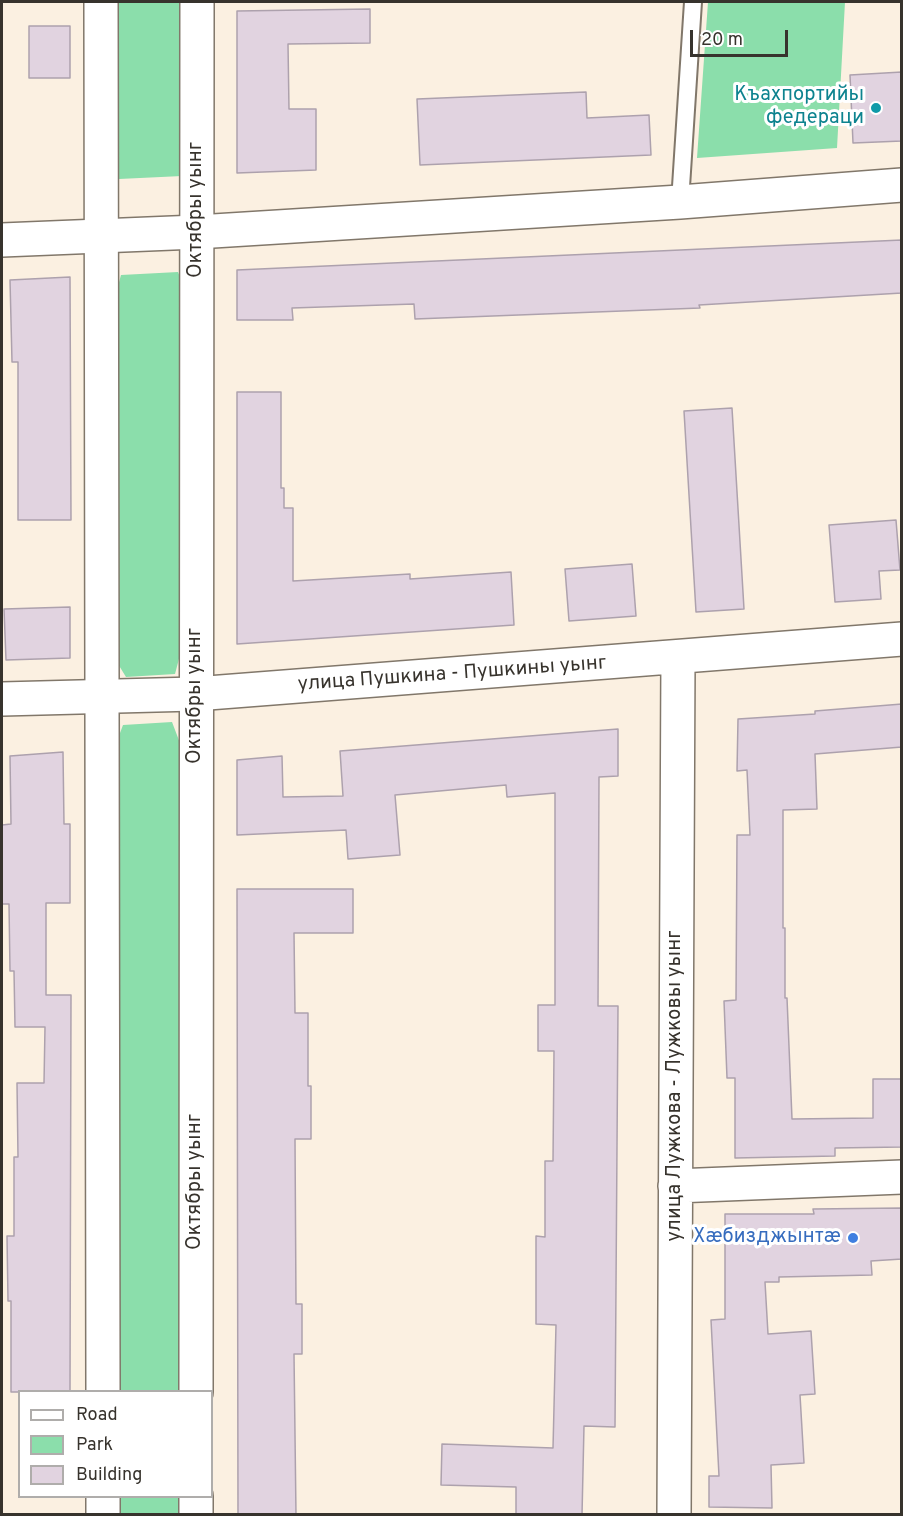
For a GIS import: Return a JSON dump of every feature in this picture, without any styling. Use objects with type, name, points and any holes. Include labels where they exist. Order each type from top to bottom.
[{"type":"street","points":[[101,2],[103,1390]]},
{"type":"street","name":"Октябры уынг","points":[[196,1390],[197,2]]},
{"type":"street","points":[[2,240],[197,232],[680,202],[902,185]]},
{"type":"street","name":"улица Пушкина - Пушкины уынг","points":[[2,699],[195,694],[902,639]]},
{"type":"street","name":"улица Лужкова - Лужковы уынг","points":[[674,1515],[678,657]]},
{"type":"street","points":[[675,1186],[902,1177]]},
{"type":"street","points":[[103,1498],[103,1515]]},
{"type":"street","points":[[196,1498],[196,1515]]},
{"type":"lane","points":[[680,202],[693,2]]},
{"type":"green space","points":[[114,2],[185,2],[182,176],[119,179],[115,169]]},
{"type":"green space","points":[[708,2],[845,2],[837,148],[697,158]]},
{"type":"green space","points":[[178,272],[182,282],[180,655],[175,674],[126,677],[115,659],[118,286],[121,275]]},
{"type":"green space","points":[[172,722],[180,743],[181,1390],[116,1390],[117,741],[123,725]]},
{"type":"green space","points":[[116,1498],[182,1498],[182,1514],[116,1514]]},
{"type":"building","points":[[370,9],[370,43],[288,44],[289,109],[316,109],[316,170],[237,173],[237,11]]},
{"type":"building","points":[[29,26],[70,26],[70,78],[29,78]]},
{"type":"building","name":"Къахпортийы федераци","points":[[902,72],[902,141],[853,143],[850,75]]},
{"type":"building","points":[[586,92],[587,118],[649,115],[651,155],[420,165],[417,99]]},
{"type":"building","points":[[902,240],[902,293],[699,305],[700,308],[415,319],[414,304],[292,308],[293,320],[237,320],[237,270]]},
{"type":"building","points":[[70,277],[71,520],[18,520],[18,362],[12,362],[10,280]]},
{"type":"building","points":[[237,392],[281,392],[281,488],[284,488],[284,508],[293,508],[293,581],[410,574],[410,579],[511,572],[514,625],[237,644]]},
{"type":"building","points":[[732,408],[744,609],[696,612],[684,411]]},
{"type":"building","points":[[896,520],[900,570],[879,571],[881,599],[835,602],[829,525]]},
{"type":"building","points":[[632,564],[636,616],[569,621],[565,569]]},
{"type":"building","points":[[70,607],[70,658],[6,660],[4,609]]},
{"type":"building","points":[[902,704],[902,747],[815,754],[817,809],[783,810],[783,928],[785,928],[785,998],[787,998],[792,1119],[873,1118],[873,1079],[902,1079],[902,1147],[835,1148],[835,1156],[735,1158],[735,1078],[727,1078],[724,1001],[736,1000],[737,835],[750,835],[747,770],[737,771],[738,719],[815,714],[815,711]]},
{"type":"building","points":[[618,729],[618,776],[599,777],[598,1006],[618,1006],[615,1427],[584,1426],[582,1515],[516,1515],[516,1487],[441,1485],[442,1444],[553,1448],[556,1325],[536,1324],[536,1236],[545,1237],[545,1161],[553,1161],[554,1051],[538,1051],[538,1005],[555,1005],[555,793],[507,797],[506,785],[395,795],[400,855],[348,859],[346,830],[237,835],[237,760],[282,756],[283,797],[343,796],[340,751]]},
{"type":"building","points":[[63,752],[64,824],[70,824],[70,903],[46,903],[46,995],[71,995],[70,1390],[11,1392],[11,1301],[8,1301],[7,1236],[14,1236],[14,1157],[18,1157],[17,1083],[44,1083],[45,1027],[15,1027],[14,971],[10,971],[9,904],[2,904],[2,825],[11,824],[10,756]]},
{"type":"building","points":[[237,889],[353,889],[353,933],[294,933],[295,1013],[308,1013],[308,1086],[311,1086],[311,1139],[295,1139],[296,1304],[302,1304],[302,1354],[294,1354],[296,1515],[238,1515]]},
{"type":"building","points":[[902,1208],[902,1259],[871,1261],[872,1275],[779,1277],[779,1282],[765,1282],[768,1334],[811,1331],[815,1394],[800,1395],[804,1463],[771,1465],[772,1508],[709,1507],[709,1476],[719,1476],[711,1320],[725,1319],[725,1214],[814,1214],[813,1209]]},
{"type":"place","name":"Къахпортийы федераци","points":[[876,108]]},
{"type":"place","name":"Хæбизджынтæ","points":[[853,1238]]}]
